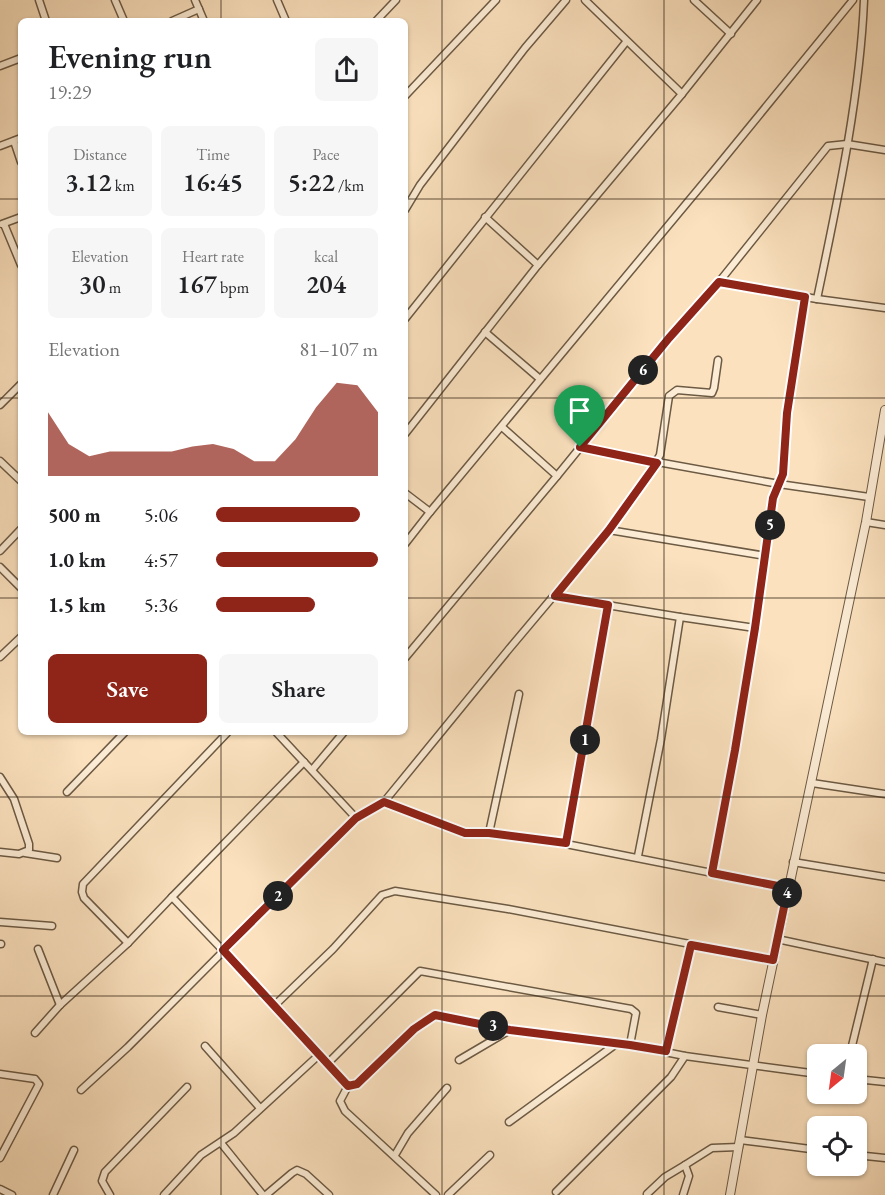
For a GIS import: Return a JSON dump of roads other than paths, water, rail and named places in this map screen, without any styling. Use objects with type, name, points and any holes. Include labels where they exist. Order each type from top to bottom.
[{"type":"street","points":[[39,0],[45,18]]},
{"type":"street","points":[[115,0],[123,18]]},
{"type":"street","points":[[195,0],[203,18]]},
{"type":"street","points":[[277,0],[285,18]]},
{"type":"street","points":[[379,18],[396,0]]},
{"type":"street","points":[[408,93],[496,0]]},
{"type":"street","points":[[408,197],[525,48],[566,0]]},
{"type":"street","points":[[585,0],[682,94]]},
{"type":"street","points":[[694,0],[731,34]]},
{"type":"street","points":[[408,430],[538,265],[682,94],[757,0]]},
{"type":"street","points":[[408,540],[853,0]]},
{"type":"street","points":[[817,299],[847,144],[864,23],[864,0]]},
{"type":"street","points":[[179,18],[199,9]]},
{"type":"street","points":[[408,315],[626,42]]},
{"type":"street","points":[[0,66],[18,62]]},
{"type":"street","points":[[0,146],[18,139]]},
{"type":"street","points":[[14,141],[18,153]]},
{"type":"street","points":[[408,654],[669,338],[719,282],[828,146],[847,144],[885,150]]},
{"type":"street","points":[[485,217],[538,265]]},
{"type":"street","points":[[18,219],[2,224],[18,258]]},
{"type":"street","points":[[719,282],[885,308]]},
{"type":"street","points":[[712,873],[755,628],[773,498],[783,474],[787,413],[805,297]]},
{"type":"street","points":[[485,332],[540,379]]},
{"type":"street","points":[[81,1090],[128,1047],[356,818],[384,802],[609,530],[657,463],[669,396],[677,390],[712,393],[718,360]]},
{"type":"street","points":[[0,405],[18,387]]},
{"type":"street","points":[[730,1195],[752,1065],[866,522],[885,410]]},
{"type":"street","points":[[502,427],[557,476]]},
{"type":"street","points":[[580,447],[657,463],[869,497]]},
{"type":"street","points":[[0,461],[18,479]]},
{"type":"street","points":[[408,495],[430,512]]},
{"type":"street","points":[[866,522],[885,525]]},
{"type":"street","points":[[609,530],[766,556]]},
{"type":"street","points":[[0,550],[18,532]]},
{"type":"street","points":[[0,567],[18,585]]},
{"type":"street","points":[[555,596],[755,628]]},
{"type":"street","points":[[566,843],[608,605]]},
{"type":"street","points":[[638,856],[661,739],[680,617]]},
{"type":"street","points":[[0,657],[18,640]]},
{"type":"street","points":[[489,833],[519,694]]},
{"type":"street","points":[[67,792],[122,735]]},
{"type":"street","points":[[128,943],[84,898],[83,884],[88,876],[225,735]]},
{"type":"street","points":[[279,735],[356,818]]},
{"type":"street","points":[[312,770],[341,735]]},
{"type":"street","points":[[35,1033],[60,1005],[128,943],[304,762]]},
{"type":"street","points":[[0,777],[14,799],[29,844],[29,850],[25,853]]},
{"type":"street","points":[[812,783],[885,794]]},
{"type":"street","points":[[384,802],[457,831],[566,843],[788,888]]},
{"type":"street","points":[[0,852],[57,858]]},
{"type":"street","points":[[794,862],[885,877]]},
{"type":"street","points":[[275,1005],[333,949],[382,895],[395,891],[508,909],[773,960]]},
{"type":"street","points":[[172,897],[348,1086]]},
{"type":"street","points":[[0,922],[51,926]]},
{"type":"street","points":[[777,939],[885,962]]},
{"type":"street","points":[[666,1051],[691,945]]},
{"type":"street","points":[[38,949],[60,1005]]},
{"type":"street","points":[[852,1044],[873,959]]},
{"type":"street","points":[[328,1063],[420,971],[631,1009],[636,1013],[630,1045]]},
{"type":"street","points":[[718,1007],[762,1015]]},
{"type":"street","points":[[436,1195],[345,1111],[340,1101],[348,1086],[357,1084],[414,1029],[435,1015],[510,1030],[630,1045],[685,1056],[807,1072]]},
{"type":"street","points":[[459,1059],[510,1030]]},
{"type":"street","points":[[509,1122],[616,1043]]},
{"type":"street","points":[[205,1046],[260,1108]]},
{"type":"street","points":[[164,1195],[201,1155],[221,1143],[320,1054]]},
{"type":"street","points":[[556,1192],[671,1077],[685,1056]]},
{"type":"street","points":[[0,1074],[35,1079],[39,1084],[0,1158]]},
{"type":"street","points":[[867,1081],[885,1082]]},
{"type":"street","points":[[110,1195],[102,1181],[105,1172],[187,1087]]},
{"type":"street","points":[[395,1155],[408,1133],[447,1088]]},
{"type":"street","points":[[221,1143],[264,1195],[297,1170],[306,1174],[329,1195]]},
{"type":"street","points":[[647,1194],[665,1177],[712,1148],[739,1143],[807,1149]]},
{"type":"street","points":[[53,1195],[74,1150]]},
{"type":"street","points":[[448,1195],[490,1155]]},
{"type":"street","points":[[867,1156],[885,1158]]},
{"type":"street","points":[[683,1195],[689,1176],[685,1165]]},
{"type":"street","points":[[0,1189],[12,1195]]}]
